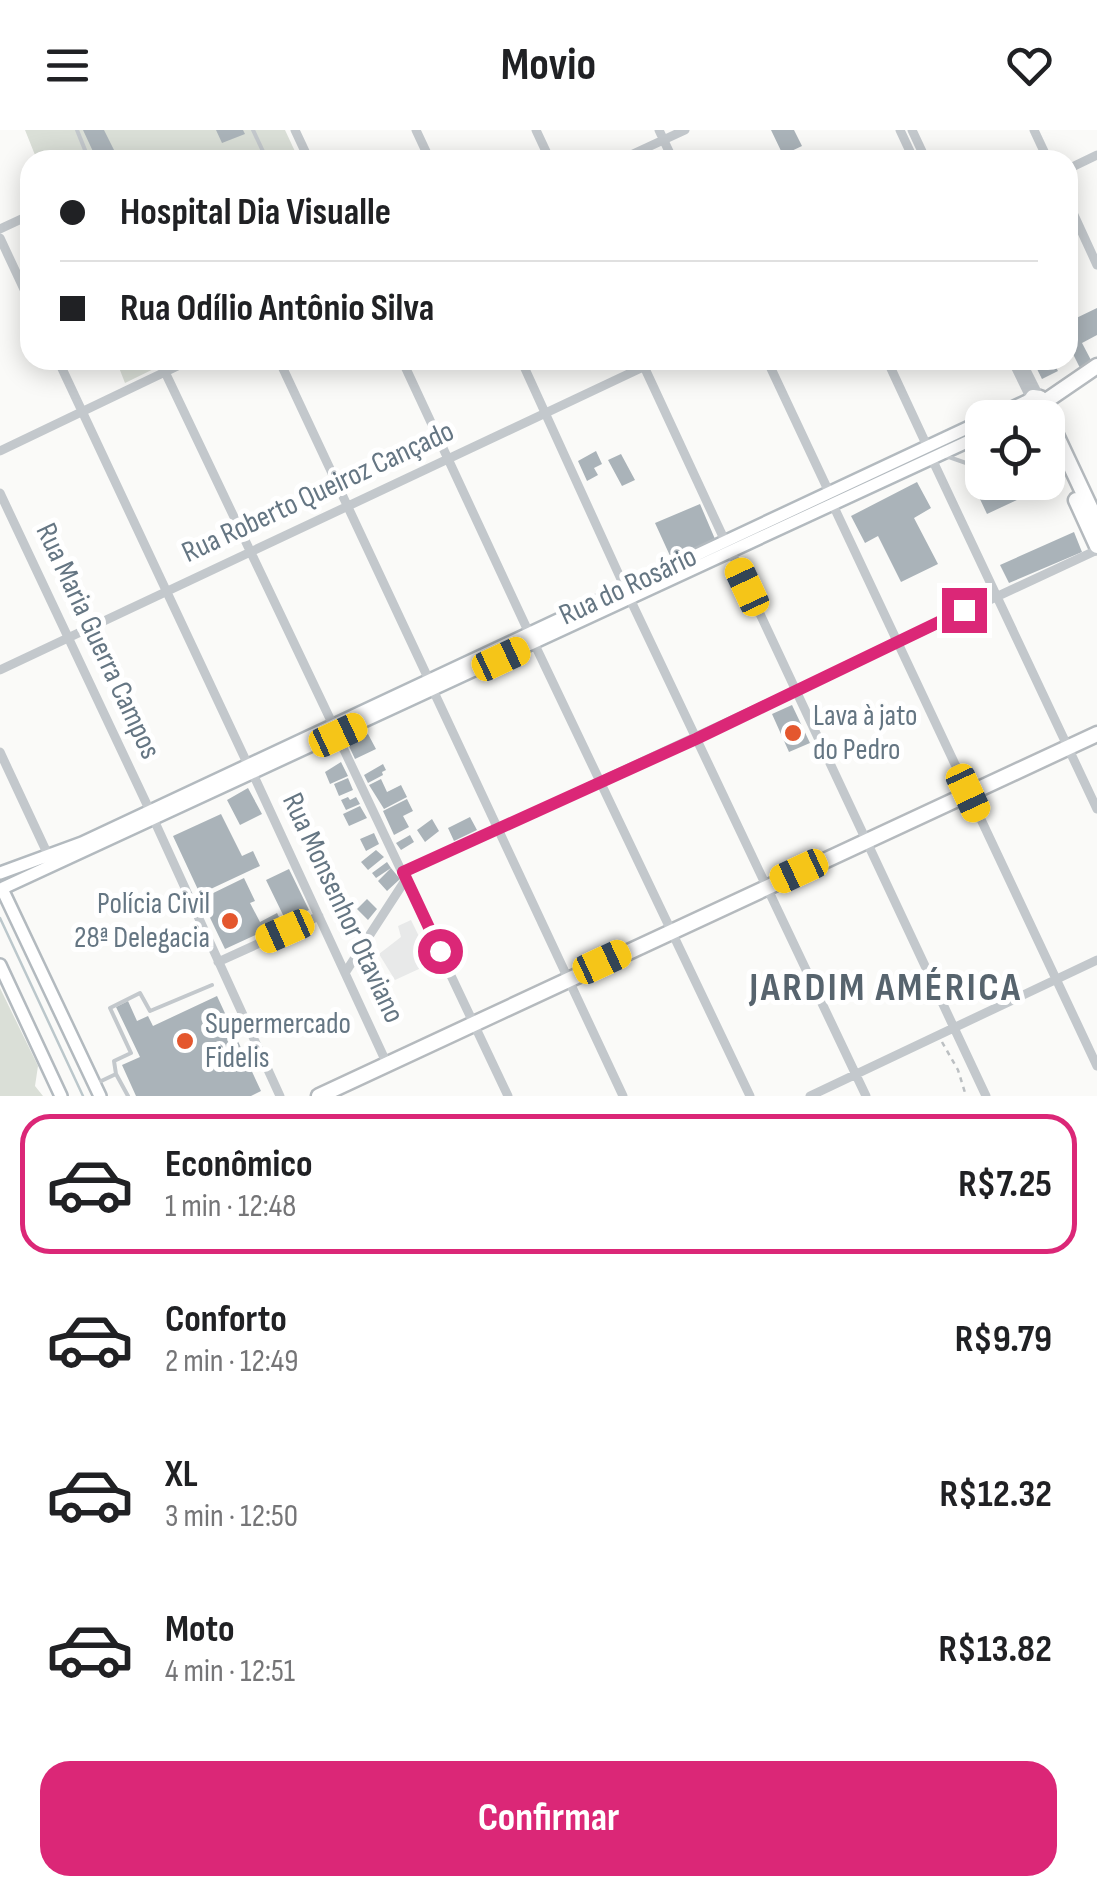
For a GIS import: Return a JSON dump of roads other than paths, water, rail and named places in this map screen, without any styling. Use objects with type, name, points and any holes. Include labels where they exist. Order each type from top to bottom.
[{"type":"main road","points":[[1044,400],[1097,366]]},
{"type":"main road","name":"Rua do Rosário","points":[[934,453],[965,433]]},
{"type":"main road","name":"Rua do Rosário","points":[[2,892],[152,815],[831,498],[965,441]]},
{"type":"main road","points":[[1065,462],[1097,522]]},
{"type":"main road","points":[[1065,474],[1097,548]]},
{"type":"main road","points":[[319,1096],[1097,734]]},
{"type":"main road","name":"Rua do Rosário","points":[[0,874],[152,815]]},
{"type":"main road","points":[[0,874],[2,892],[97,1090]]},
{"type":"main road","points":[[0,965],[60,1096]]},
{"type":"street","points":[[636,150],[661,135],[685,130]]},
{"type":"street","points":[[1078,224],[1097,265]]},
{"type":"street","points":[[0,238],[20,281]]},
{"type":"street","name":"Rua Monsenhor Otaviano","points":[[63,370],[387,1064]]},
{"type":"street","points":[[0,450],[162,370]]},
{"type":"street","points":[[172,370],[251,552],[508,1096]]},
{"type":"street","points":[[284,370],[623,1096]]},
{"type":"street","points":[[407,370],[750,1096]]},
{"type":"street","points":[[526,370],[866,1096]]},
{"type":"street","name":"Rua Roberto Queiroz Cançado","points":[[0,670],[629,370]]},
{"type":"street","points":[[646,370],[986,1096]]},
{"type":"street","points":[[772,370],[1097,1066]]},
{"type":"street","points":[[893,370],[1097,810]]},
{"type":"street","points":[[1017,370],[1032,400]]},
{"type":"street","points":[[1024,370],[1033,400]]},
{"type":"street","name":"Rua Maria Guerra Campos","points":[[0,493],[280,1096]]},
{"type":"street","points":[[345,973],[405,876],[600,780],[696,739],[1097,548]]},
{"type":"street","points":[[0,752],[49,857]]},
{"type":"street","points":[[218,962],[318,916]]},
{"type":"street","points":[[810,1096],[1097,960]]},
{"type":"lane","points":[[934,453],[965,464]]},
{"type":"lane","points":[[128,1096],[114,1062],[131,1053],[110,1008],[140,993],[150,1012],[212,984]]},
{"type":"lane","points":[[97,1090],[116,1074]]},
{"type":"waterway","points":[[0,918],[83,1096]]},
{"type":"place","name":"Lava à jato do Pedro","points":[[793,733]]},
{"type":"place","name":"Polícia Civil 28ª Delegacia","points":[[230,921]]},
{"type":"place","name":"Supermercado Fidelis","points":[[185,1041]]},
{"type":"district","name":"JARDIM AMÉRICA","points":[[886,988]]}]
